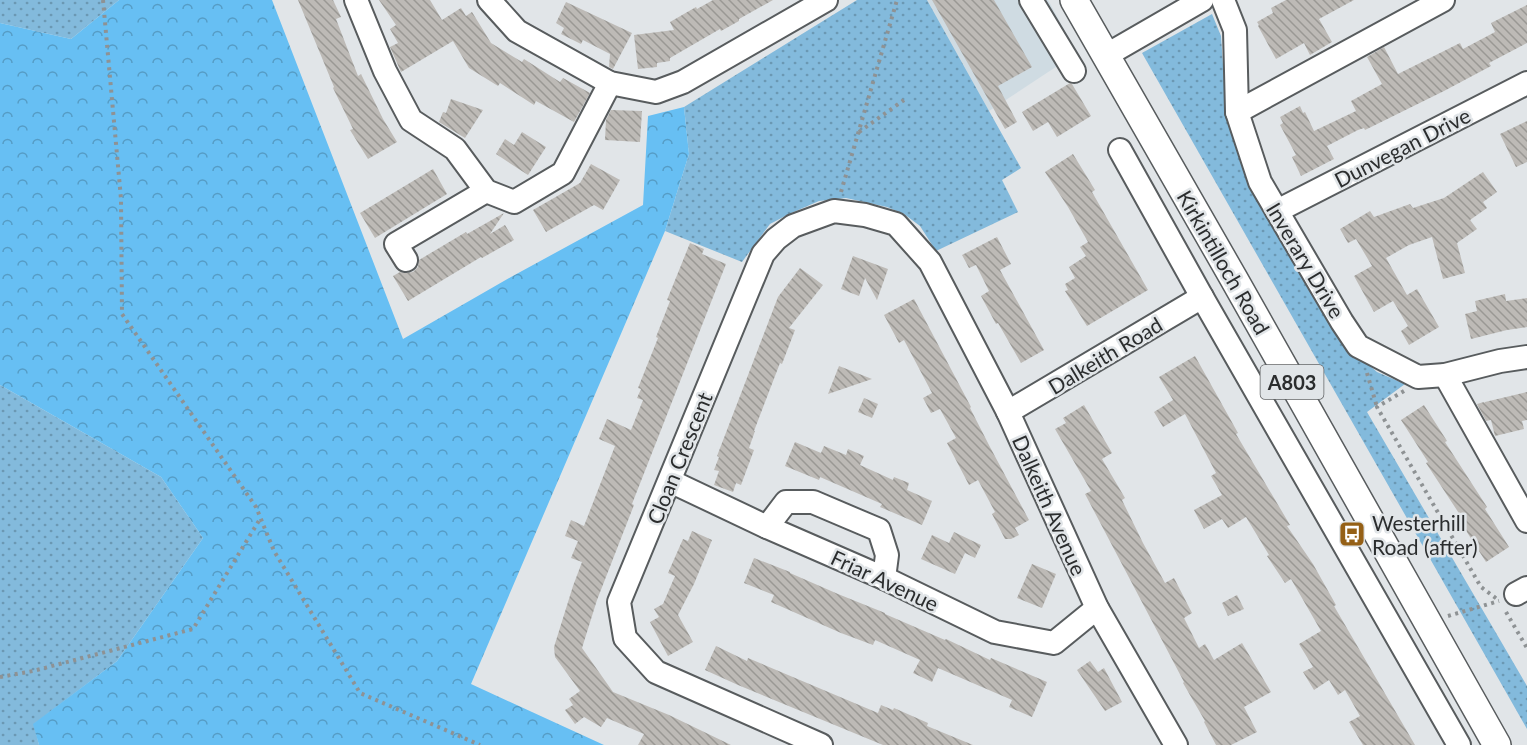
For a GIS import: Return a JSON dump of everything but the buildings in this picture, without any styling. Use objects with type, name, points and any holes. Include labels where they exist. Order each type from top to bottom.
[{"type":"main road","name":"Kirkintilloch Road","points":[[1074,0],[1497,745]]},
{"type":"street","points":[[356,0],[385,71],[411,120],[455,149],[486,191],[514,202],[562,173],[610,83]]},
{"type":"street","points":[[489,0],[517,31],[610,83],[656,92],[682,82],[818,2]]},
{"type":"street","points":[[1031,0],[1074,71]]},
{"type":"street","points":[[1106,56],[1202,0]]},
{"type":"street","name":"Inverary Drive","points":[[1223,0],[1235,30],[1237,112],[1260,182],[1342,322],[1359,346],[1418,376],[1436,376]]},
{"type":"street","points":[[1237,112],[1443,0]]},
{"type":"street","name":"Dunvegan Drive","points":[[1277,212],[1527,83]]},
{"type":"street","points":[[1120,150],[1459,745]]},
{"type":"street","points":[[406,260],[396,244],[486,191]]},
{"type":"street","name":"Cloan Crescent","points":[[821,745],[656,672],[625,638],[619,602],[763,254],[776,239],[793,226],[836,212],[865,215],[896,224],[930,262]]},
{"type":"street","name":"Dalkeith Avenue","points":[[930,262],[1008,412],[1097,608],[1176,745]]},
{"type":"street","name":"Dalkeith Road","points":[[1008,412],[1203,297]]},
{"type":"street","points":[[1527,357],[1436,376],[1527,521]]},
{"type":"street","name":"Friar Avenue","points":[[670,481],[884,578],[995,632],[1054,643],[1097,608]]},
{"type":"street","points":[[767,526],[786,502],[813,502],[879,530],[887,555],[884,578]]},
{"type":"path","points":[[103,0],[121,199],[122,314],[256,507],[274,551],[360,693],[480,745]]},
{"type":"path","points":[[836,212],[897,0]]},
{"type":"path","points":[[858,132],[903,100]]},
{"type":"path","points":[[1359,346],[1377,407],[1481,587],[1514,594]]},
{"type":"path","points":[[1377,407],[1436,376]]},
{"type":"path","points":[[0,677],[33,671],[193,629],[261,519]]},
{"type":"path","points":[[1428,622],[1514,594]]},
{"type":"path","points":[[1514,594],[1527,648]]},
{"type":"shaded area","points":[[0,0],[119,0],[71,39],[0,23]]},
{"type":"shaded area","points":[[857,0],[927,0],[1021,168],[1002,180],[1018,212],[936,251],[920,226],[904,214],[887,207],[846,198],[819,201],[770,224],[742,262],[665,231],[689,154],[684,107]]},
{"type":"shaded area","points":[[927,0],[1048,0],[1077,53],[989,111]]},
{"type":"shaded area","points":[[1212,14],[1221,36],[1226,108],[1268,213],[1347,346],[1377,372],[1405,384],[1367,412],[1527,686],[1527,729],[1142,53]]},
{"type":"shaded area","points":[[0,385],[161,477],[203,538],[117,661],[34,724],[39,745],[0,745]]},
{"type":"green space","points":[[119,0],[272,0],[403,339],[643,205],[648,116],[684,107],[689,154],[665,231],[471,684],[604,745],[39,745],[33,724],[117,661],[203,538],[161,477],[0,385],[0,23],[71,39]]},
{"type":"place","name":"Westerhill Road (after)","points":[[1352,534]]}]
